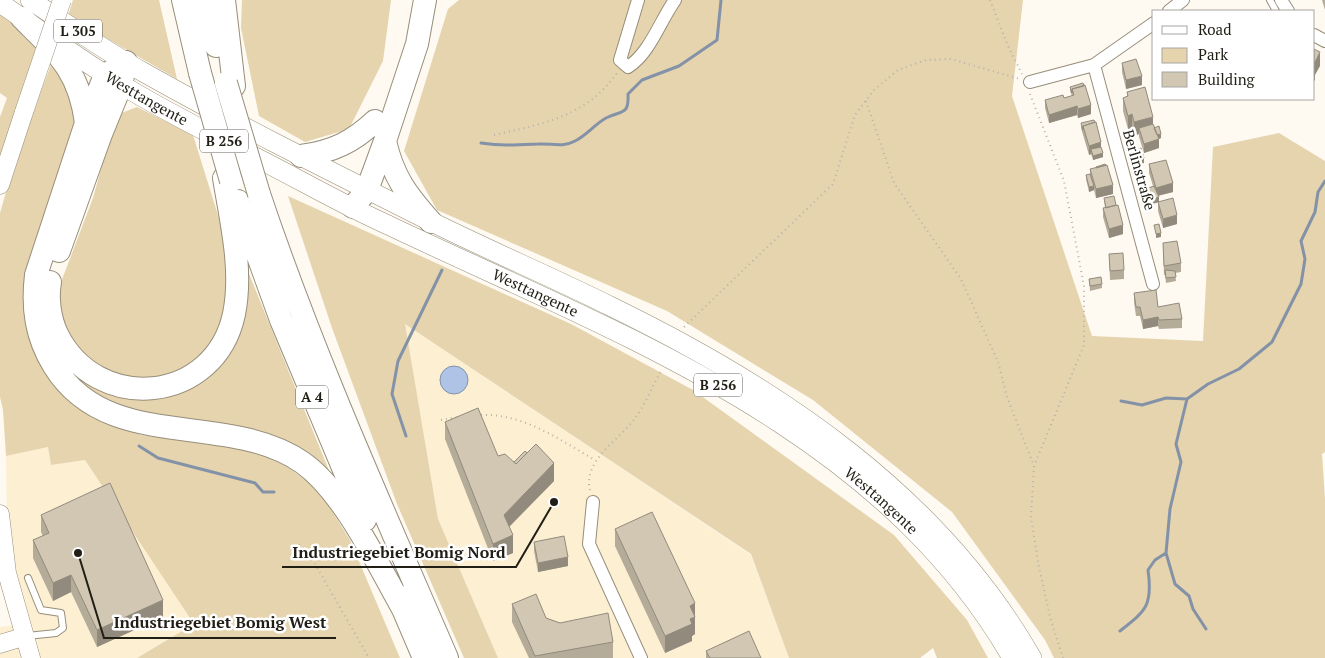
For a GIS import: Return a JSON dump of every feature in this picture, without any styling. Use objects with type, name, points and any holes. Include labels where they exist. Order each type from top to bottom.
[{"type":"highway","points":[[113,80],[100,134],[62,241],[49,288],[50,308],[54,328],[72,357],[92,375],[110,384],[130,389],[150,389],[163,387],[188,377],[205,365],[218,350],[228,332],[234,313],[236,290],[228,179],[183,0]]},
{"type":"highway","name":"A 4","points":[[205,0],[230,84],[239,132],[276,247],[320,360],[447,658]]},
{"type":"highway","points":[[224,0],[230,84]]},
{"type":"highway","points":[[361,187],[375,121],[408,23],[411,0]]},
{"type":"highway","points":[[353,207],[361,187],[385,141],[417,44],[425,0]]},
{"type":"highway","points":[[26,9],[65,62],[83,98],[86,123]]},
{"type":"highway","points":[[126,62],[86,123],[36,275],[35,316],[48,356],[72,389],[106,412],[126,420],[245,439],[285,453],[303,463],[321,478],[336,495],[403,610]]},
{"type":"highway","points":[[301,156],[322,153],[342,146],[360,135],[375,121]]},
{"type":"highway","points":[[385,141],[390,163],[400,184],[432,222]]},
{"type":"highway","name":"A 4","points":[[228,179],[284,329],[424,658]]},
{"type":"main road","name":"Westtangente","points":[[0,3],[26,9],[361,187],[614,308],[734,372],[842,444],[904,497],[942,535],[999,606],[1032,658]]},
{"type":"main road","name":"Westtangente","points":[[26,9],[113,80],[353,207],[648,346],[723,388],[794,433],[865,485],[928,546],[984,615],[1012,658]]},
{"type":"street","points":[[0,185],[62,0]]},
{"type":"street","points":[[638,0],[620,60],[628,67],[640,60],[675,0]]},
{"type":"street","points":[[1170,10],[1183,0]]},
{"type":"street","points":[[1028,82],[1094,65],[1152,24]]},
{"type":"street","name":"Berlinstraße","points":[[1094,65],[1153,284]]},
{"type":"street","points":[[592,502],[589,544],[641,658]]},
{"type":"street","points":[[0,514],[7,573],[23,637],[31,658]]},
{"type":"street","points":[[0,644],[23,637]]},
{"type":"lane","points":[[23,637],[56,633],[63,628],[61,613],[41,610],[28,578]]},
{"type":"path","points":[[990,0],[1008,46],[1028,82],[1064,180],[1084,286],[1084,345],[1034,466],[1033,526],[1050,617],[1063,658]]},
{"type":"path","points":[[680,333],[687,322],[833,184],[856,115],[874,90],[898,70],[926,60],[951,59],[1028,82]]},
{"type":"path","points":[[494,135],[549,123],[578,110],[606,90],[624,63]]},
{"type":"path","points":[[866,101],[894,183],[961,280],[998,362],[1007,397],[1034,466]]},
{"type":"path","points":[[592,502],[588,485],[595,460],[634,420],[664,365]]},
{"type":"path","points":[[474,415],[489,414],[543,429],[595,460]]},
{"type":"path","points":[[441,420],[466,415]]},
{"type":"path","points":[[299,544],[315,564],[368,658]]},
{"type":"shaded area","points":[[404,323],[751,555],[789,658],[498,658],[438,519]]},
{"type":"shaded area","points":[[48,447],[51,465],[85,460],[195,624],[137,658],[0,658],[0,627],[27,623],[12,574],[7,532],[6,456]]},
{"type":"green space","points":[[73,0],[159,0],[177,79],[68,16]]},
{"type":"green space","points":[[242,0],[391,0],[383,61],[349,129],[305,142],[259,116],[241,28]]},
{"type":"green space","points":[[459,0],[1023,0],[1012,96],[1092,336],[1203,341],[1213,147],[1279,133],[1325,161],[1325,452],[1322,454],[1325,499],[1325,658],[1054,658],[1045,640],[952,512],[813,400],[667,311],[437,210],[404,151],[448,9]]},
{"type":"green space","points":[[0,11],[35,39],[35,66],[0,166],[0,117],[7,98],[0,93]]},
{"type":"green space","points":[[52,62],[69,84],[77,126],[29,271],[62,390],[98,420],[141,435],[254,451],[286,466],[319,490],[350,540],[400,658],[137,658],[194,624],[85,460],[51,465],[48,447],[6,456],[3,410],[0,397],[0,213],[15,161]]},
{"type":"green space","points":[[137,107],[193,135],[222,228],[229,273],[225,314],[210,348],[187,369],[159,380],[126,380],[99,369],[76,349],[62,319],[58,290],[93,198],[116,115]]},
{"type":"green space","points":[[288,196],[571,324],[693,390],[894,535],[967,620],[988,658],[937,658],[933,648],[920,658],[789,658],[751,554],[405,324],[438,519],[498,658],[464,658],[397,504],[332,328]]},
{"type":"green space","points":[[243,259],[332,478],[295,450],[149,420],[76,385],[49,329],[112,393],[212,368]]},
{"type":"water","points":[[454,366],[464,370],[468,380],[464,390],[454,394],[444,390],[440,380],[444,370]]},
{"type":"building","points":[[1315,50],[1320,52],[1315,62]]},
{"type":"building","points":[[1136,59],[1142,76],[1126,80],[1122,63]]},
{"type":"building","points":[[1083,83],[1084,86],[1072,89],[1072,93],[1070,87]]},
{"type":"building","points":[[1085,85],[1091,105],[1078,109],[1077,106],[1049,115],[1045,100],[1063,95],[1064,98],[1074,95],[1072,89]]},
{"type":"building","points":[[1145,87],[1153,117],[1134,122],[1132,114],[1128,116],[1123,98],[1128,96],[1127,92]]},
{"type":"building","points":[[1094,120],[1095,122],[1083,126],[1083,130],[1081,123]]},
{"type":"building","points":[[1096,122],[1101,142],[1089,146],[1083,126]]},
{"type":"building","points":[[1153,124],[1159,139],[1144,144],[1139,128]]},
{"type":"building","points":[[1159,126],[1161,134],[1157,135],[1154,128]]},
{"type":"building","points":[[1101,147],[1103,153],[1093,156],[1091,149]]},
{"type":"building","points":[[1141,148],[1144,158],[1138,160],[1135,150]]},
{"type":"building","points":[[1166,160],[1173,183],[1156,188],[1149,164]]},
{"type":"building","points":[[1107,165],[1113,185],[1096,189],[1090,169]]},
{"type":"building","points":[[1090,174],[1094,186],[1089,187],[1086,175]]},
{"type":"building","points":[[1154,186],[1159,197],[1149,201],[1146,189]]},
{"type":"building","points":[[1114,196],[1116,205],[1106,208],[1104,198]]},
{"type":"building","points":[[1173,198],[1177,215],[1163,219],[1158,202]]},
{"type":"building","points":[[1118,205],[1123,225],[1109,229],[1103,208]]},
{"type":"building","points":[[1159,224],[1161,233],[1156,234],[1154,225]]},
{"type":"building","points":[[1177,241],[1181,263],[1164,266],[1163,243]]},
{"type":"building","points":[[1123,253],[1124,270],[1110,271],[1109,254]]},
{"type":"building","points":[[1165,270],[1175,271],[1176,277],[1166,278]]},
{"type":"building","points":[[1101,277],[1102,284],[1090,286],[1089,279]]},
{"type":"building","points":[[1156,290],[1158,307],[1179,303],[1182,319],[1159,320],[1158,317],[1143,320],[1140,307],[1136,307],[1134,293]]},
{"type":"building","points":[[478,408],[498,456],[505,454],[516,464],[536,444],[554,463],[504,515],[513,535],[493,544],[445,422]]},
{"type":"building","points":[[525,451],[527,453],[516,464],[514,462]]},
{"type":"building","points":[[110,483],[163,600],[97,630],[71,575],[53,583],[33,540],[49,533],[41,515]]},
{"type":"building","points":[[652,512],[695,603],[690,606],[695,617],[690,619],[692,624],[665,636],[615,529]]},
{"type":"building","points":[[564,536],[568,557],[538,563],[534,542]]},
{"type":"building","points":[[536,594],[546,618],[560,623],[608,613],[613,642],[535,656],[512,604]]},
{"type":"building","points":[[749,631],[761,658],[710,658],[706,651]]},
{"type":"waterway","points":[[481,143],[561,145],[579,139],[602,120],[626,109],[628,94],[642,80],[679,66],[717,40],[721,0]]},
{"type":"waterway","points":[[1206,629],[1193,609],[1189,596],[1175,584],[1166,553],[1170,509],[1181,462],[1176,444],[1187,399],[1208,384],[1239,369],[1272,342],[1301,284],[1305,259],[1301,241],[1315,212],[1318,192],[1325,181]]},
{"type":"waterway","points":[[406,436],[392,394],[398,361],[442,270]]},
{"type":"waterway","points":[[1121,401],[1142,405],[1166,398],[1187,399]]},
{"type":"waterway","points":[[139,446],[158,458],[255,483],[263,492],[274,492]]},
{"type":"waterway","points":[[1120,631],[1136,618],[1146,606],[1149,591],[1148,570],[1155,560],[1166,553]]},
{"type":"place","name":"Industriegebiet Bomig Nord","points":[[554,502]]},
{"type":"place","name":"Industriegebiet Bomig West","points":[[78,553]]}]
